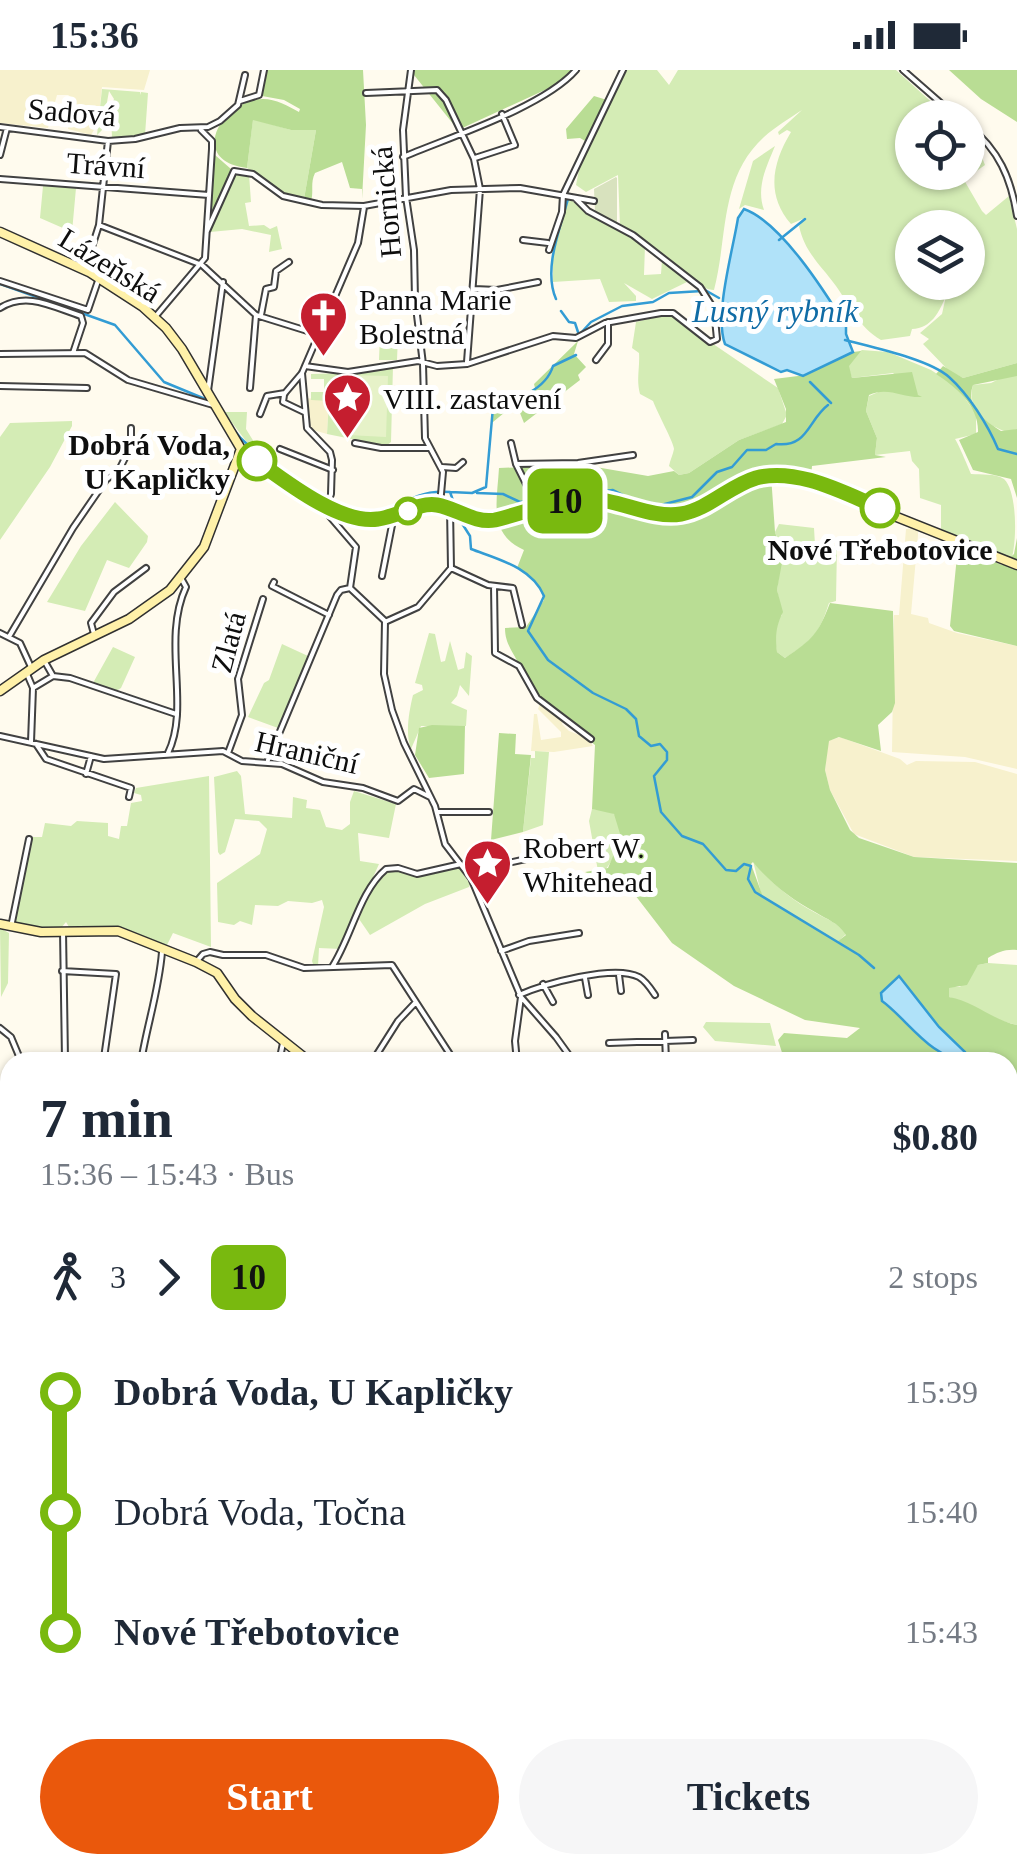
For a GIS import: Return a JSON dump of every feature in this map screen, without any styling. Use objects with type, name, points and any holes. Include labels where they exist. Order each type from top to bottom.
[{"type":"street","points":[[199,128],[216,124],[238,104],[259,95],[264,70]]},
{"type":"street","name":"Hornická","points":[[410,70],[403,157],[428,448]]},
{"type":"street","points":[[403,157],[560,86],[576,70]]},
{"type":"street","points":[[523,240],[550,247],[562,212],[563,195],[623,70]]},
{"type":"street","points":[[903,70],[937,100]]},
{"type":"street","points":[[238,104],[245,75]]},
{"type":"street","points":[[366,93],[431,88],[442,94],[474,159],[480,189],[467,364]]},
{"type":"street","points":[[474,159],[515,145],[502,114]]},
{"type":"street","name":"Sadová","points":[[0,127],[108,142],[199,128]]},
{"type":"street","points":[[0,155],[7,128]]},
{"type":"street","points":[[155,317],[202,264],[212,141],[199,128]]},
{"type":"street","points":[[84,270],[99,225],[108,142]]},
{"type":"street","points":[[985,144],[1012,184],[1017,216]]},
{"type":"street","points":[[207,230],[234,171],[253,174],[298,201],[322,206],[364,206],[406,197],[520,188],[594,201]]},
{"type":"street","name":"Trávní","points":[[0,179],[208,195]]},
{"type":"street","points":[[304,366],[348,372],[378,365],[467,364],[553,336],[576,338],[607,322],[673,314],[710,342],[718,338],[714,309],[700,288],[633,235],[588,211],[575,198]]},
{"type":"street","points":[[326,508],[333,470],[330,452],[307,428],[302,373],[358,243],[364,206]]},
{"type":"street","points":[[99,225],[202,264],[259,315],[317,334]]},
{"type":"street","name":"Lázeňská","points":[[0,232],[38,246],[99,278],[155,317],[182,349],[242,450],[295,491],[326,508]]},
{"type":"street","points":[[250,388],[266,288],[274,287],[276,271],[289,262]]},
{"type":"street","points":[[0,281],[88,310],[99,278]]},
{"type":"street","points":[[0,354],[90,355],[136,384],[210,400],[223,282]]},
{"type":"street","points":[[474,289],[496,290],[538,282]]},
{"type":"street","points":[[0,308],[20,299],[32,300],[83,319],[73,353]]},
{"type":"street","points":[[596,360],[608,344],[607,322]]},
{"type":"street","points":[[302,373],[284,394],[283,402],[304,412]]},
{"type":"street","points":[[0,386],[87,388]]},
{"type":"street","points":[[260,414],[267,396],[284,394]]},
{"type":"street","points":[[10,635],[75,525],[106,480],[120,468],[131,446],[131,428]]},
{"type":"street","points":[[122,432],[130,436]]},
{"type":"street","points":[[511,442],[516,464],[537,506]]},
{"type":"street","points":[[355,443],[381,448],[428,448],[442,467],[442,492],[450,509],[451,568],[418,607],[386,621]]},
{"type":"street","points":[[280,449],[333,470]]},
{"type":"street","points":[[0,690],[44,660],[139,613],[170,590],[204,547],[242,450]]},
{"type":"street","points":[[516,464],[578,462],[633,454]]},
{"type":"street","points":[[442,467],[456,468],[463,462]]},
{"type":"street","points":[[326,508],[368,520],[429,504],[487,521],[537,506],[589,499],[678,515],[708,505],[756,478],[804,480],[1017,565]]},
{"type":"street","points":[[326,508],[355,545],[350,588]]},
{"type":"street","points":[[382,576],[388,517]]},
{"type":"street","points":[[94,634],[91,623],[114,592],[146,568]]},
{"type":"street","points":[[451,568],[494,586],[514,588],[522,625]]},
{"type":"street","points":[[168,752],[176,734],[174,630],[186,587],[181,578]]},
{"type":"street","points":[[274,582],[272,586],[328,615]]},
{"type":"street","points":[[494,586],[495,653],[519,666],[536,698],[590,739]]},
{"type":"street","points":[[268,762],[337,595],[350,588]]},
{"type":"street","points":[[350,588],[386,621],[385,683],[404,743],[438,812],[444,844],[466,872],[520,996],[567,1052]]},
{"type":"street","points":[[170,590],[181,598]]},
{"type":"street","name":"Zlatá","points":[[228,753],[242,715],[238,679],[263,599]]},
{"type":"street","points":[[0,633],[20,643],[33,688],[34,743],[46,760],[130,788],[129,797]]},
{"type":"street","points":[[44,660],[53,676]]},
{"type":"street","points":[[33,688],[53,676],[70,678],[176,714]]},
{"type":"street","name":"Hraniční","points":[[0,736],[104,759],[211,750],[228,753],[242,762],[288,766],[322,782],[363,788],[398,801],[414,789],[430,796]]},
{"type":"street","points":[[86,774],[90,756]]},
{"type":"street","points":[[438,812],[490,812]]},
{"type":"street","points":[[11,926],[29,839]]},
{"type":"street","points":[[466,872],[550,854]]},
{"type":"street","points":[[332,967],[351,934],[370,886],[386,869],[417,874],[461,864]]},
{"type":"street","points":[[0,924],[32,931],[118,931],[196,962],[217,973],[235,999],[296,1052]]},
{"type":"street","points":[[63,931],[65,1052]]},
{"type":"street","points":[[500,951],[529,941],[579,933]]},
{"type":"street","points":[[143,1052],[160,980],[163,948]]},
{"type":"street","points":[[196,962],[202,954],[210,952],[223,956],[266,956],[294,968],[392,965],[449,1052]]},
{"type":"street","points":[[62,970],[116,974],[105,1052]]},
{"type":"street","points":[[520,996],[543,984],[619,974],[636,976],[656,995]]},
{"type":"street","points":[[619,974],[621,991]]},
{"type":"street","points":[[585,978],[588,995]]},
{"type":"street","points":[[543,984],[553,1002]]},
{"type":"street","points":[[516,1052],[520,996]]},
{"type":"street","points":[[378,1052],[398,1021],[418,1001]]},
{"type":"street","points":[[0,1028],[8,1033],[16,1052]]},
{"type":"street","points":[[629,1034],[629,1042]]},
{"type":"street","points":[[666,1037],[666,1052]]},
{"type":"street","points":[[609,1043],[666,1037],[694,1040]]},
{"type":"street","points":[[281,1052],[283,1042]]},
{"type":"shaded area","points":[[0,70],[150,70],[144,90],[102,87],[98,123],[91,135],[68,129],[68,95],[57,95],[48,128],[0,123]]},
{"type":"shaded area","points":[[305,398],[329,400],[327,434],[310,429]]},
{"type":"shaded area","points":[[913,528],[918,535],[911,614],[957,633],[1017,646],[1017,769],[965,757],[892,752],[894,615],[899,615],[906,529]]},
{"type":"shaded area","points":[[541,701],[563,719],[562,724],[569,731],[587,738],[593,746],[531,751],[534,714],[541,740],[561,737],[561,732],[538,709]]},
{"type":"shaded area","points":[[840,737],[907,765],[916,761],[975,762],[1017,774],[1017,861],[914,857],[854,834],[830,790],[825,770],[828,741]]},
{"type":"green space","points":[[265,70],[363,70],[366,125],[362,199],[362,189],[350,188],[342,162],[315,173],[311,201],[304,199],[316,130],[291,130],[253,120],[247,168],[229,163],[218,154],[217,131],[234,109],[263,99],[299,112],[284,100],[262,96]]},
{"type":"green space","points":[[410,70],[578,70],[571,78],[458,130]]},
{"type":"green space","points":[[627,70],[657,70],[669,85],[678,70],[896,70],[929,100],[895,100],[895,190],[970,190],[981,210],[895,210],[895,300],[944,300],[934,318],[925,326],[912,329],[910,336],[881,340],[861,322],[805,244],[799,226],[805,218],[791,224],[778,201],[776,166],[791,132],[778,132],[802,110],[764,137],[739,171],[727,209],[714,290],[680,274],[620,226],[618,175],[586,192],[576,185],[580,165]]},
{"type":"green space","points":[[949,70],[1017,70],[1017,122],[981,99]]},
{"type":"green space","points":[[102,89],[148,93],[145,135],[112,138],[114,99],[109,91],[102,130],[97,135]]},
{"type":"green space","points":[[594,96],[607,100],[587,142],[567,139],[566,129]]},
{"type":"green space","points":[[253,119],[291,130],[316,130],[304,199],[286,194],[247,168]]},
{"type":"green space","points":[[775,146],[762,185],[764,210],[745,205],[739,209],[753,161]]},
{"type":"green space","points":[[214,157],[231,169],[211,218]]},
{"type":"green space","points":[[237,172],[249,174],[251,202],[245,203],[249,226],[277,226],[282,249],[269,252],[271,235],[242,229],[210,232],[231,177]]},
{"type":"green space","points":[[616,177],[617,224],[595,213],[594,189]]},
{"type":"green space","points":[[43,186],[76,188],[72,232],[40,218]]},
{"type":"green space","points":[[1009,196],[1017,229],[1017,363],[963,378],[949,371],[923,344],[929,339],[920,333],[942,314],[945,300],[985,300],[985,214]]},
{"type":"green space","points":[[569,199],[645,246],[644,275],[661,274],[662,260],[687,282],[652,299],[624,283],[636,301],[609,302],[600,279],[553,282],[553,247]]},
{"type":"green space","points":[[669,314],[778,388],[787,415],[782,424],[739,440],[689,473],[679,475],[669,466],[673,446],[653,401],[640,394],[639,353],[632,348],[636,322]]},
{"type":"green space","points":[[380,335],[398,336],[397,360],[379,360]]},
{"type":"green space","points":[[578,341],[574,354],[586,367],[578,375],[580,380],[524,423],[516,403],[493,422],[492,405],[535,388],[534,384]]},
{"type":"green space","points":[[862,350],[888,352],[931,370],[957,387],[976,414],[976,434],[955,439],[971,474],[1004,479],[1011,494],[1015,527],[1012,557],[941,529],[941,505],[920,498],[919,469],[910,451],[875,455],[877,438],[866,411],[869,396],[883,390],[918,395],[893,373],[852,378],[848,366]]},
{"type":"green space","points":[[861,351],[849,366],[852,378],[912,372],[922,397],[882,392],[869,395],[866,411],[877,438],[875,455],[886,457],[812,466],[811,478],[771,475],[775,532],[783,557],[777,590],[783,612],[777,631],[777,652],[785,658],[808,640],[830,603],[893,611],[895,703],[892,712],[878,725],[881,751],[839,737],[829,741],[825,770],[830,790],[850,830],[859,838],[914,857],[1017,863],[1017,950],[988,958],[988,963],[978,965],[967,985],[949,988],[949,997],[1017,1025],[1017,1052],[965,1052],[939,1027],[899,976],[882,993],[882,1001],[958,1052],[782,1052],[778,1040],[784,1033],[847,1038],[860,1028],[805,1020],[734,986],[672,943],[635,895],[585,872],[608,868],[621,837],[614,814],[592,809],[595,745],[534,689],[505,634],[505,628],[526,627],[544,600],[537,585],[517,568],[524,550],[500,526],[499,468],[584,465],[648,476],[674,471],[679,475],[689,473],[739,440],[786,422],[786,409],[774,379],[806,375]],"holes":[[[751,864],[836,924],[846,935],[837,942],[763,897]]]},
{"type":"green space","points":[[1017,363],[1017,376],[973,385],[971,393],[974,406],[988,422],[1001,431],[1017,429],[1017,498],[1011,479],[973,470],[959,440],[978,432],[975,414],[958,391],[936,374],[943,366],[963,378]]},
{"type":"green space","points":[[393,366],[391,442],[386,446],[327,434],[329,401],[311,400],[311,392],[324,392],[324,379],[311,379],[311,374]]},
{"type":"green space","points":[[351,375],[388,376],[386,437],[348,435]]},
{"type":"green space","points":[[1017,376],[1017,429],[1007,432],[979,414],[972,401],[973,385]]},
{"type":"green space","points":[[224,412],[247,412],[246,429],[254,442],[252,449]]},
{"type":"green space","points":[[72,421],[50,467],[0,540],[0,437],[10,423]]},
{"type":"green space","points":[[115,502],[148,536],[147,542],[129,568],[107,560],[85,611],[47,602],[81,546]]},
{"type":"green space","points":[[779,524],[814,528],[815,545],[837,545],[836,601],[829,603],[814,635],[785,658],[777,652],[775,637],[782,615],[777,590],[782,552],[775,532]]},
{"type":"green space","points":[[1017,538],[1017,646],[954,631],[950,626],[958,546],[1002,565],[1014,554]]},
{"type":"green space","points":[[429,633],[435,634],[441,662],[445,661],[450,641],[458,670],[464,668],[466,652],[472,656],[469,696],[460,685],[451,703],[467,710],[466,726],[421,726],[411,749],[409,715],[413,695],[423,690],[422,685],[415,683]]},
{"type":"green space","points":[[282,644],[308,656],[278,728],[248,717],[269,680]]},
{"type":"green space","points":[[113,647],[135,657],[116,691],[93,683]]},
{"type":"green space","points":[[465,726],[464,774],[429,778],[415,755],[419,728]]},
{"type":"green space","points":[[499,733],[516,734],[515,754],[531,755],[523,832],[491,840]]},
{"type":"green space","points":[[535,751],[549,752],[543,825],[523,832],[531,758],[535,758]]},
{"type":"green space","points":[[237,771],[241,776],[245,814],[292,818],[293,797],[307,800],[306,808],[320,810],[326,827],[342,830],[350,824],[354,791],[396,804],[389,838],[358,833],[360,861],[379,864],[341,949],[319,948],[318,966],[314,967],[312,961],[324,907],[322,900],[255,905],[252,925],[218,922],[217,883],[260,854],[267,829],[259,821],[235,819],[225,852],[218,852],[214,777]]},
{"type":"green space","points":[[209,776],[211,947],[173,933],[167,945],[106,926],[69,927],[66,922],[61,928],[41,930],[15,923],[30,841],[42,837],[45,823],[108,823],[108,836],[119,839],[121,826],[127,826],[131,803],[142,801],[141,795],[134,793],[136,788]]},
{"type":"green space","points":[[592,809],[609,811],[620,823],[620,840],[605,870],[598,871],[589,821]]},
{"type":"green space","points":[[753,861],[789,896],[846,934],[838,942],[762,897]]},
{"type":"green space","points":[[458,866],[469,887],[425,904],[370,935],[359,919],[373,884],[386,872],[398,870],[423,876]]},
{"type":"green space","points":[[0,928],[9,933],[8,983],[1,997]]},
{"type":"green space","points":[[978,965],[1017,965],[1017,1025],[949,997],[948,987],[960,987]]},
{"type":"green space","points":[[706,1022],[770,1023],[776,1046],[715,1041],[703,1027]]},
{"type":"water","name":"Lusný rybník","points":[[744,209],[773,228],[801,260],[846,326],[853,352],[803,376],[787,370],[781,372],[725,344],[723,300],[738,218]]},
{"type":"water","points":[[899,976],[939,1027],[965,1052],[940,1052],[931,1046],[882,1001],[881,993]]},
{"type":"waterway","points":[[556,299],[552,262],[568,199]]},
{"type":"waterway","points":[[779,240],[805,219]]},
{"type":"waterway","points":[[0,284],[115,325],[164,382],[210,401]]},
{"type":"waterway","points":[[705,290],[719,298]]},
{"type":"waterway","points":[[561,311],[569,322],[575,323],[579,335],[591,322],[622,306],[653,302],[669,293],[702,291]]},
{"type":"waterway","points":[[845,340],[899,354],[940,371],[971,401],[998,449],[1017,454]]},
{"type":"waterway","points":[[450,492],[472,493],[486,487],[493,407],[529,393],[544,382],[553,366],[576,355]]},
{"type":"waterway","points":[[810,382],[831,403]]},
{"type":"waterway","points":[[538,498],[613,490],[631,499],[661,505],[692,497],[717,472],[732,467],[747,450],[766,450],[776,444],[795,442],[828,405]]},
{"type":"waterway","points":[[234,430],[250,447],[284,471],[296,487]]},
{"type":"waterway","points":[[390,512],[433,492],[450,492],[455,506]]},
{"type":"waterway","points":[[477,493],[529,501]]},
{"type":"waterway","points":[[302,499],[317,506]]},
{"type":"waterway","points":[[334,512],[373,526],[386,519]]},
{"type":"waterway","points":[[456,514],[470,536],[471,549],[513,565],[538,586],[544,596],[528,631],[548,660],[593,693],[626,709],[636,719],[639,736],[651,746],[660,744],[667,752],[667,760],[654,776],[661,812],[682,836],[703,844],[726,870],[736,871],[744,864],[751,866],[748,879],[755,892],[874,968]]},
{"type":"bus line","name":"10","points":[[257,461],[304,496],[368,520],[433,504],[487,521],[555,502],[589,499],[678,515],[708,505],[756,478],[816,482],[880,508]]},
{"type":"place","name":"Panna Marie Bolestná","points":[[324,358]]},
{"type":"place","name":"VIII. zastavení","points":[[348,440]]},
{"type":"place","name":"Dobrá Voda, U Kapličky","points":[[257,461]]},
{"type":"place","name":"Nové Třebotovice","points":[[880,508]]},
{"type":"place","name":"Robert W. Whitehead","points":[[488,906]]}]
